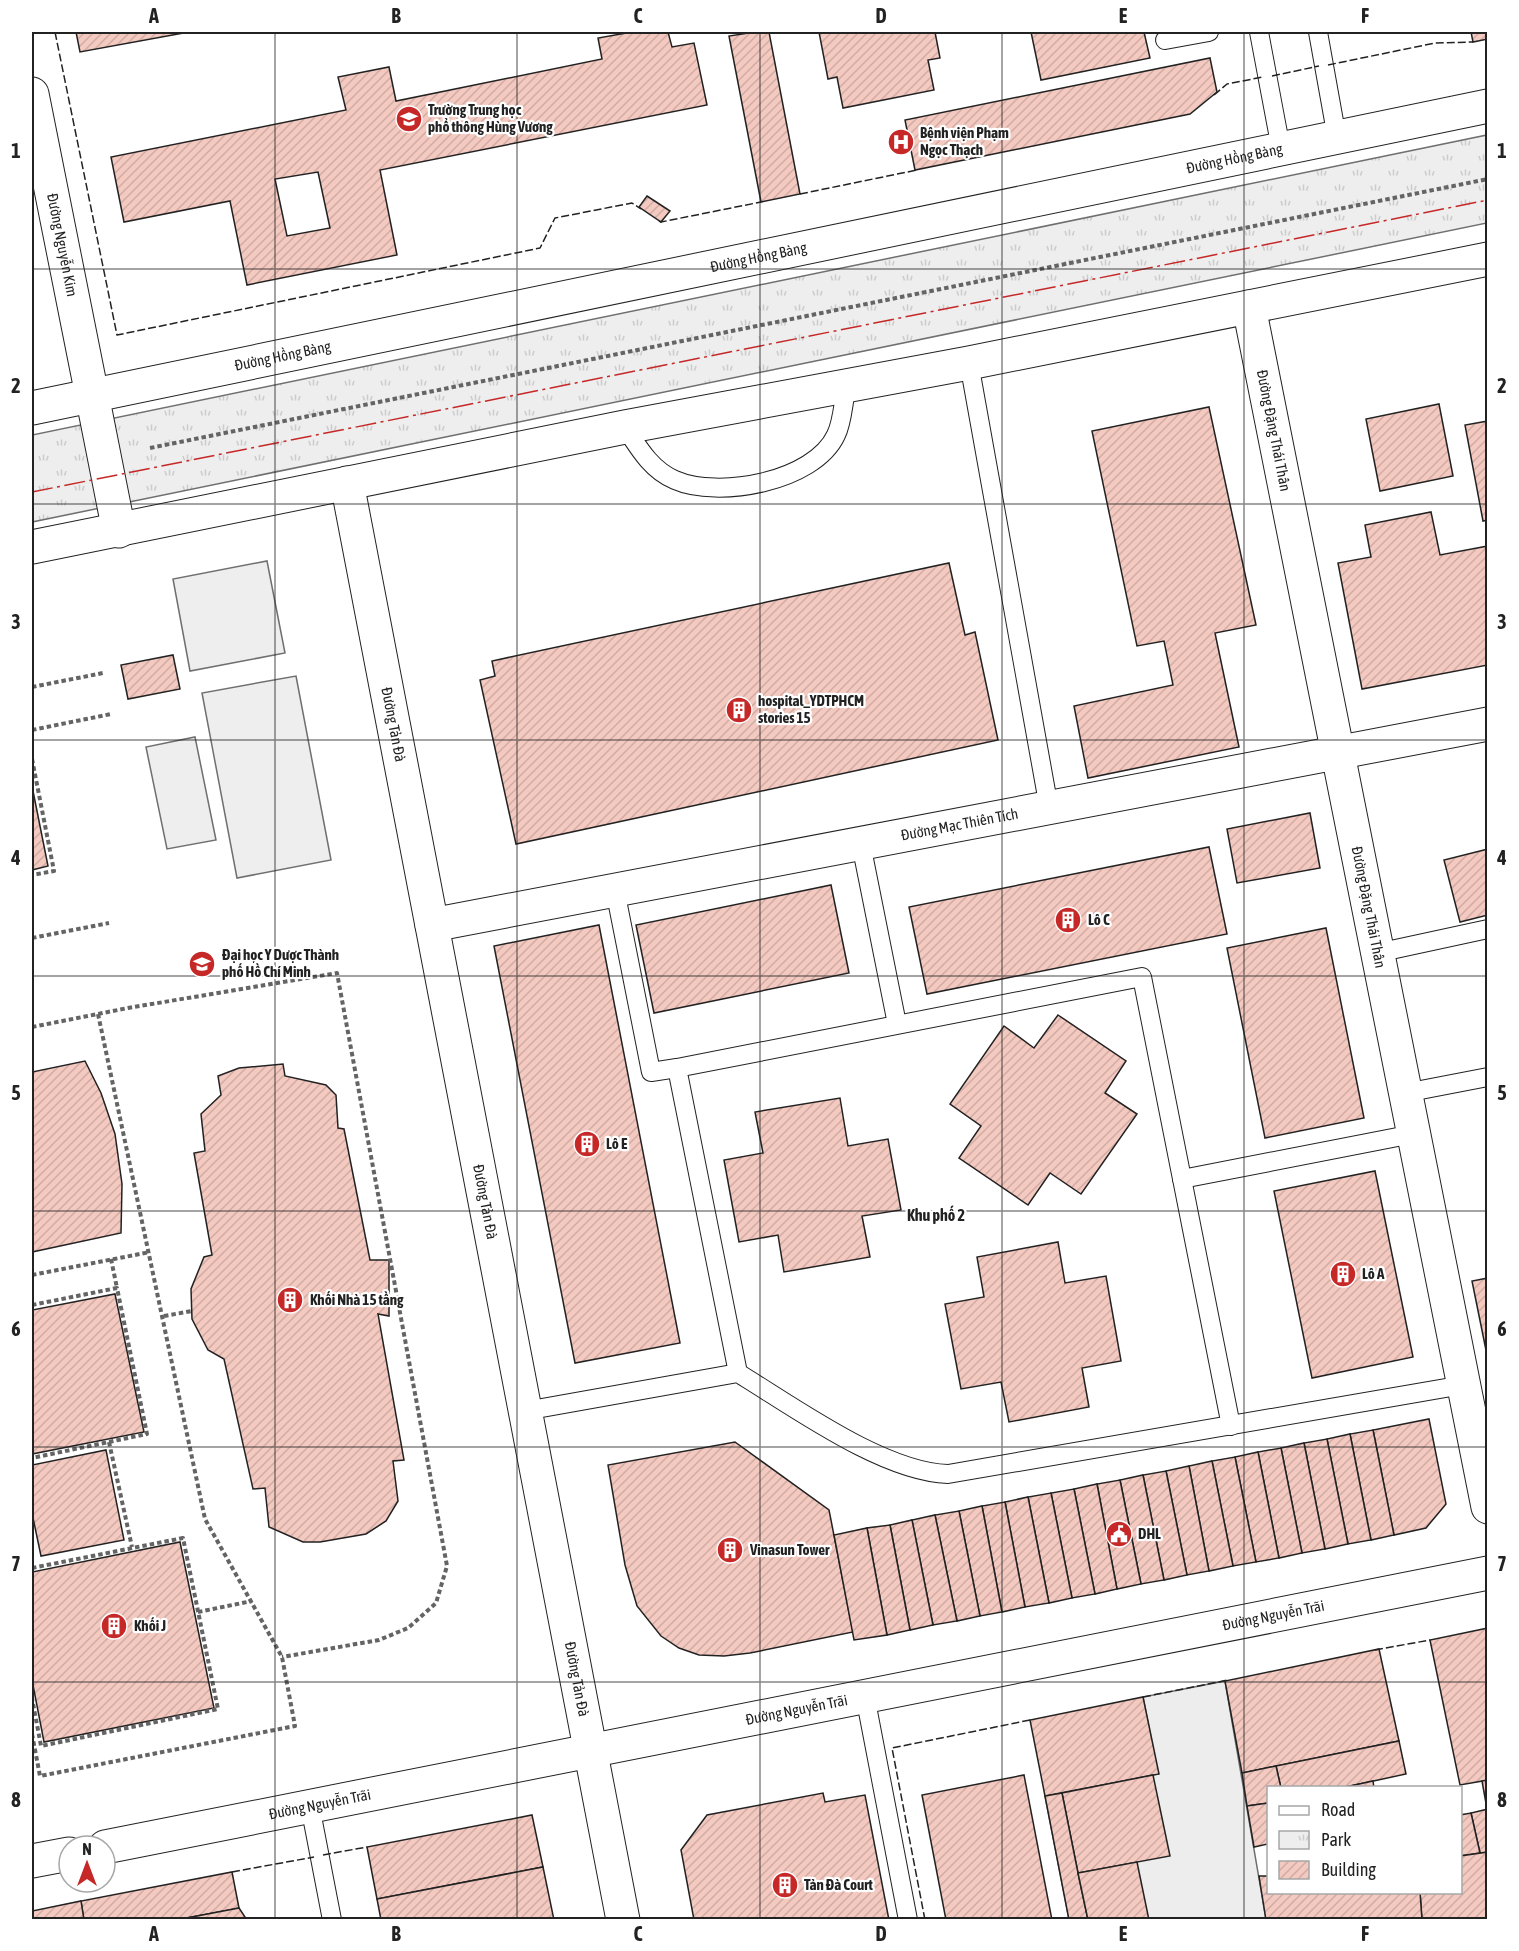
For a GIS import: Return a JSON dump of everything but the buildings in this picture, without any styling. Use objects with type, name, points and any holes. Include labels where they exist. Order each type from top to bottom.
[{"type":"main road","name":"Đường Nguyễn Kim","points":[[32,94],[119,531]]},
{"type":"main road","name":"Đường Hồng Bàng","points":[[32,408],[1488,106]]},
{"type":"main road","points":[[32,547],[625,427],[969,363],[1488,259]]},
{"type":"main road","name":"Đường Đặng Thái Thân","points":[[1249,307],[1488,1507]]},
{"type":"main road","name":"Đường Tản Đà","points":[[347,483],[622,1920]]},
{"type":"main road","name":"Đường Mạc Thiên Tích","points":[[432,925],[1488,724]]},
{"type":"main road","name":"Đường Nguyễn Trãi","points":[[117,1845],[1488,1573]]},
{"type":"main road","points":[[32,1861],[57,1856]]},
{"type":"lane","points":[[1165,39],[1209,32]]},
{"type":"lane","points":[[1259,32],[1281,149]]},
{"type":"lane","points":[[1318,32],[1337,138]]},
{"type":"lane","points":[[969,363],[1049,808]]},
{"type":"lane","points":[[625,427],[646,459],[674,480],[711,489],[787,477],[818,460],[836,435],[847,386]]},
{"type":"lane","points":[[861,843],[897,1024]]},
{"type":"lane","points":[[615,890],[651,1072],[1142,977],[1231,1426]]},
{"type":"lane","points":[[1377,953],[1488,929]]},
{"type":"lane","points":[[677,1068],[738,1373]]},
{"type":"lane","points":[[1405,1093],[1488,1077]]},
{"type":"lane","points":[[1182,1179],[1413,1134]]},
{"type":"lane","points":[[525,1411],[738,1373],[890,1461],[929,1474],[981,1471],[1463,1385]]},
{"type":"lane","points":[[865,1696],[908,1920]]},
{"type":"lane","points":[[310,1806],[332,1920]]},
{"type":"path","points":[[150,448],[1488,179]]},
{"type":"path","points":[[32,687],[103,673]]},
{"type":"path","points":[[32,730],[111,714]]},
{"type":"path","points":[[32,759],[54,871],[32,875]]},
{"type":"path","points":[[32,938],[110,923]]},
{"type":"path","points":[[32,1028],[98,1014],[337,973],[447,1566],[436,1603],[408,1628],[379,1640],[282,1657]]},
{"type":"path","points":[[32,1734],[40,1776],[295,1726],[282,1657],[205,1519],[164,1316],[98,1014]]},
{"type":"path","points":[[32,1275],[150,1252]]},
{"type":"path","points":[[32,1458],[147,1434],[111,1259]]},
{"type":"path","points":[[32,1305],[117,1288]]},
{"type":"path","points":[[164,1316],[192,1311]]},
{"type":"path","points":[[110,1442],[132,1547]]},
{"type":"path","points":[[32,1568],[183,1538],[218,1709],[41,1746],[32,1698]]},
{"type":"path","points":[[198,1612],[252,1601]]},
{"type":"green space","points":[[1487,135],[1487,223],[32,522],[32,435]]},
{"type":"green space","points":[[267,561],[285,653],[190,671],[173,579]]},
{"type":"green space","points":[[296,676],[331,860],[237,878],[202,693]]},
{"type":"green space","points":[[195,737],[216,840],[167,849],[146,747]]},
{"type":"shaded area","points":[[1225,1681],[1266,1919],[1069,1919],[1045,1796],[1158,1774],[1143,1697]]},
{"type":"fence","points":[[55,32],[117,335],[540,248],[555,218],[632,203],[641,209]]},
{"type":"fence","points":[[1328,65],[1435,43],[1473,42]]},
{"type":"fence","points":[[1272,76],[1319,66]]},
{"type":"fence","points":[[1214,95],[1227,84],[1263,77]]},
{"type":"fence","points":[[800,194],[917,170]]},
{"type":"fence","points":[[659,221],[761,202]]},
{"type":"fence","points":[[1375,1650],[1430,1640]]},
{"type":"fence","points":[[1143,1697],[1228,1680]]},
{"type":"fence","points":[[925,1920],[892,1748],[1030,1720]]},
{"type":"fence","points":[[323,1855],[367,1847]]},
{"type":"fence","points":[[232,1872],[314,1857]]},
{"type":"power","points":[[32,492],[1488,200]]},
{"type":"place","name":"Trường Trung học phổ thông Hùng Vương","points":[[409,119]]},
{"type":"place","name":"Bệnh viện Phạm Ngọc Thạch","points":[[901,142]]},
{"type":"place","name":"hospital_YDTPHCM stories 15","points":[[739,710]]},
{"type":"place","name":"Lô C","points":[[1068,920]]},
{"type":"place","name":"Đại học Y Dược Thành phố Hồ Chí Minh","points":[[202,964]]},
{"type":"place","name":"Lô E","points":[[587,1144]]},
{"type":"place","name":"Lô A","points":[[1343,1274]]},
{"type":"place","name":"Khối Nhà 15 tầng","points":[[290,1300]]},
{"type":"place","name":"DHL","points":[[1119,1534]]},
{"type":"place","name":"Vinasun Tower","points":[[730,1550]]},
{"type":"place","name":"Khối J","points":[[114,1626]]},
{"type":"place","name":"Tản Đà Court","points":[[785,1885]]},
{"type":"district","name":"Khu phố 2","points":[[936,1215]]}]
